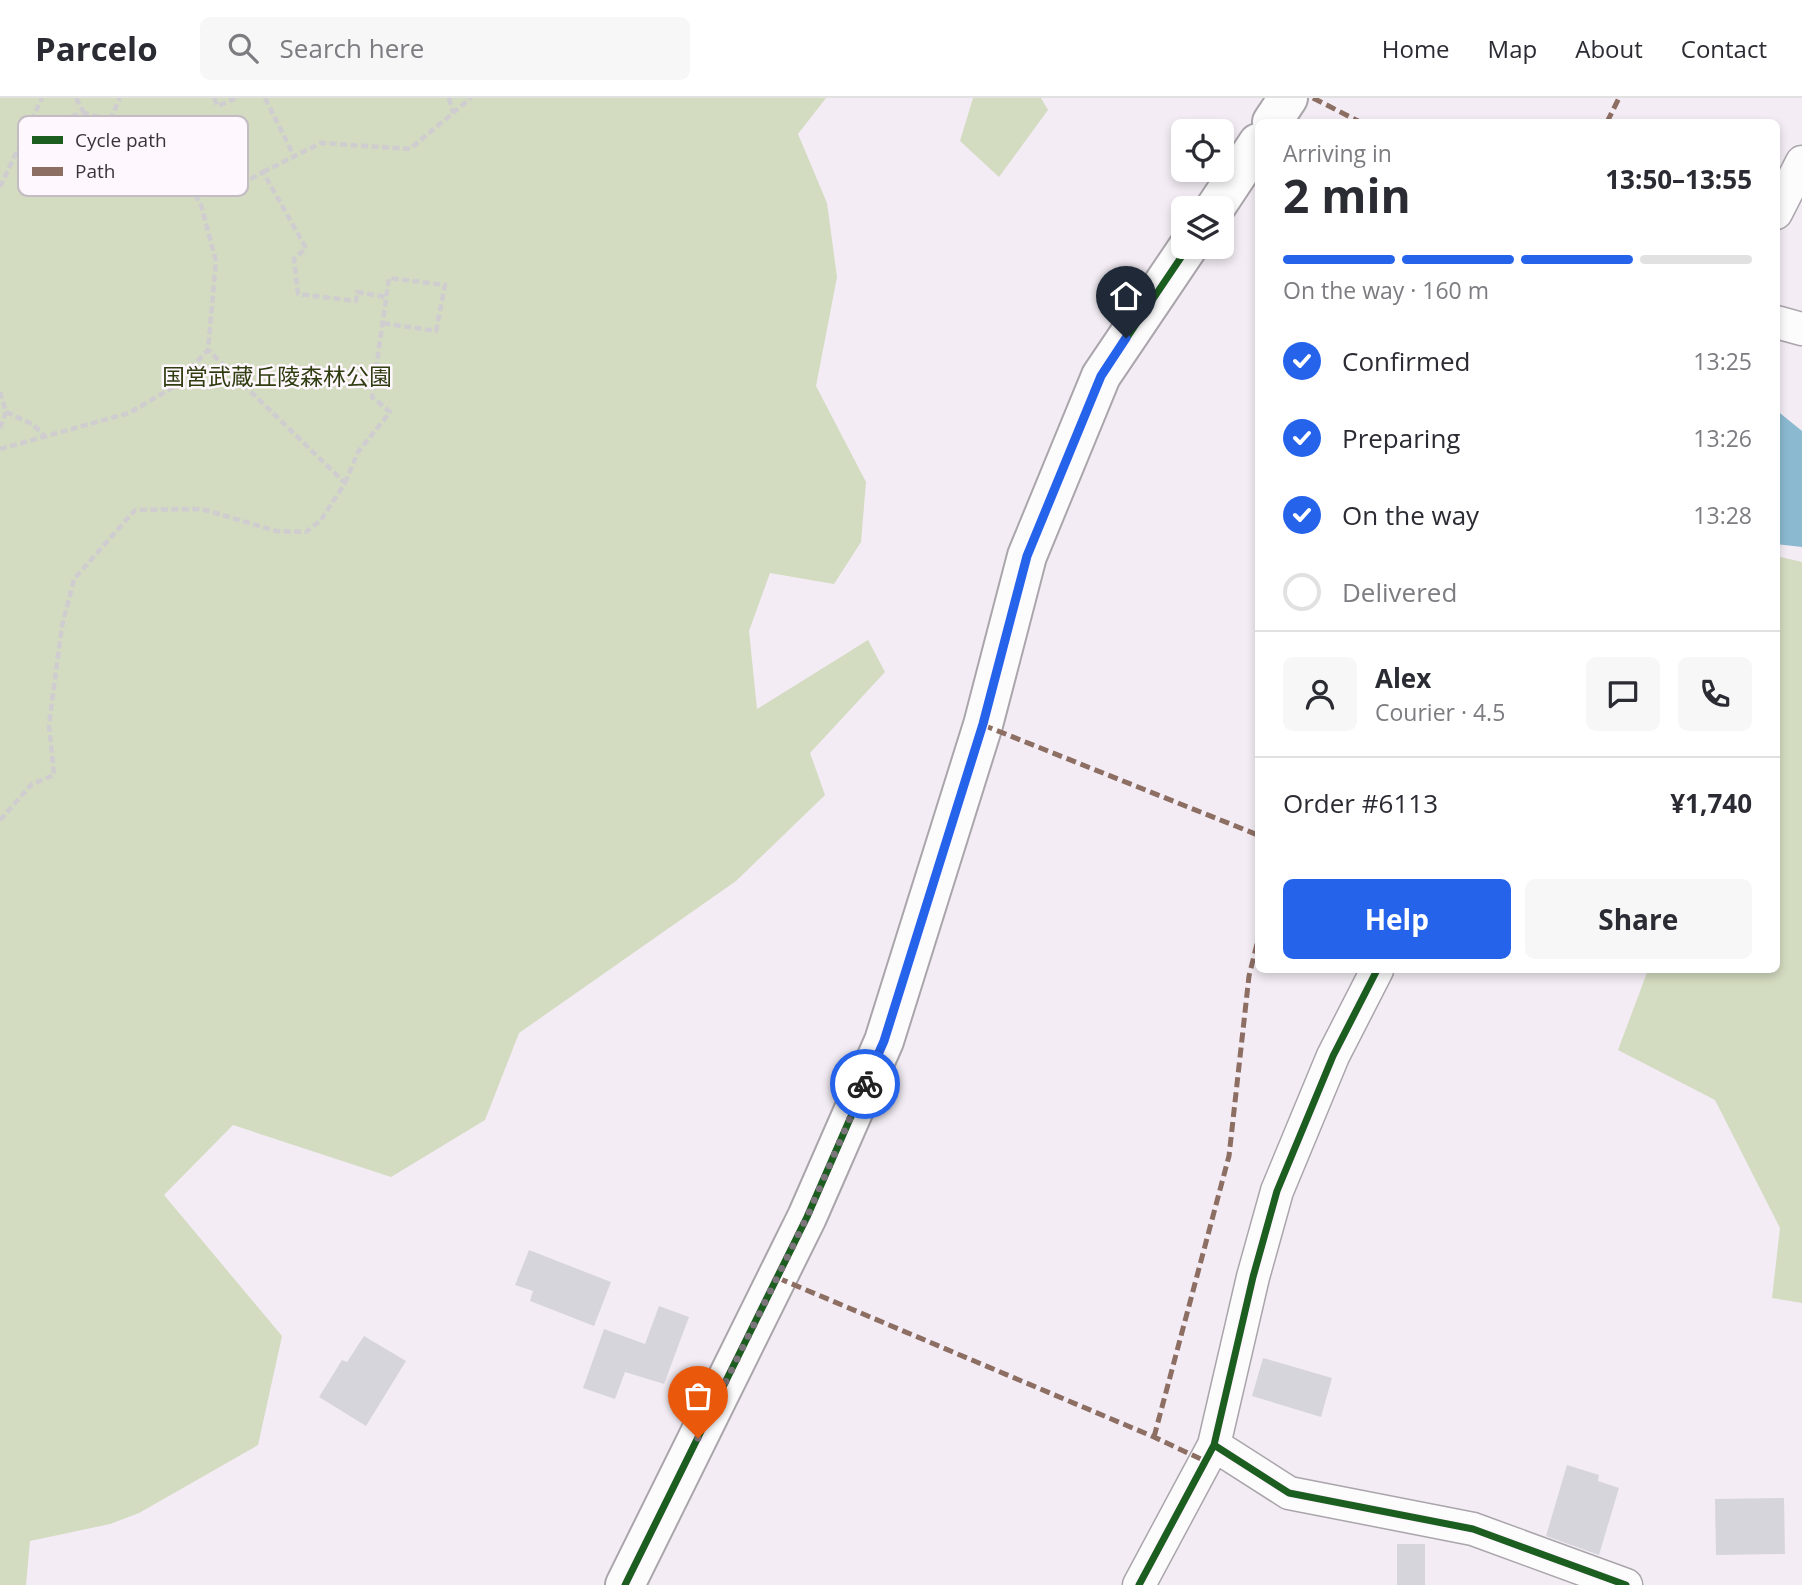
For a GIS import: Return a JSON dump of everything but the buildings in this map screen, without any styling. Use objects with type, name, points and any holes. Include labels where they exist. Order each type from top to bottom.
[{"type":"street","points":[[1274,119],[1288,98]]},
{"type":"street","points":[[1223,196],[1255,148]]},
{"type":"street","points":[[1780,205],[1802,162]]},
{"type":"street","points":[[625,1585],[807,1217],[884,1041],[983,724],[1027,556],[1101,376],[1180,259]]},
{"type":"street","points":[[1780,323],[1802,329]]},
{"type":"street","points":[[1139,1585],[1214,1445],[1253,1277],[1278,1191],[1333,1056],[1375,973]]},
{"type":"street","points":[[1214,1445],[1289,1493],[1473,1529],[1626,1585]]},
{"type":"path","points":[[34,116],[42,98]]},
{"type":"path","points":[[76,98],[85,113]]},
{"type":"path","points":[[112,116],[120,98]]},
{"type":"path","points":[[214,98],[218,106],[236,98]]},
{"type":"path","points":[[265,98],[294,156]]},
{"type":"path","points":[[449,98],[453,113]]},
{"type":"path","points":[[248,181],[321,143],[410,149],[471,98]]},
{"type":"path","points":[[74,116],[85,113],[96,116]]},
{"type":"path","points":[[0,187],[18,149]]},
{"type":"path","points":[[263,172],[306,248],[294,259],[298,294],[356,301],[357,292],[386,297]]},
{"type":"path","points":[[0,449],[129,413],[172,388],[208,350],[216,261],[201,205],[196,196]]},
{"type":"path","points":[[0,820],[32,785],[54,775],[49,725],[62,626],[74,579],[135,510],[202,509],[276,531],[306,532],[321,520],[345,483],[358,452],[390,412],[372,397],[382,323],[389,278],[445,285],[436,331],[382,323]]},
{"type":"path","points":[[208,350],[345,483]]},
{"type":"path","points":[[0,392],[6,412],[0,428]]},
{"type":"path","points":[[6,412],[32,424],[44,435]]},
{"type":"green space","name":"国営武蔵丘陵森林公園","points":[[0,98],[826,98],[798,134],[827,203],[837,277],[816,386],[866,482],[861,542],[834,584],[770,573],[749,631],[757,709],[868,640],[885,672],[810,753],[825,795],[736,881],[519,1033],[485,1120],[391,1177],[233,1125],[164,1195],[282,1336],[258,1445],[139,1513],[110,1524],[30,1541],[26,1585],[0,1585]]},
{"type":"green space","points":[[973,98],[1041,98],[1048,110],[999,177],[960,141]]},
{"type":"green space","points":[[1780,557],[1802,562],[1802,1303],[1772,1298],[1780,1228],[1715,1100],[1618,1050],[1647,973],[1780,973]]},
{"type":"water","points":[[1780,413],[1802,431],[1802,547],[1780,544]]},
{"type":"marked path","points":[[1313,98],[1354,119]]},
{"type":"marked path","points":[[1608,119],[1619,98]]},
{"type":"marked path","points":[[983,725],[1255,834]]},
{"type":"marked path","points":[[1154,1437],[1229,1156],[1249,976],[1255,952]]},
{"type":"marked path","points":[[778,1278],[1205,1461]]},
{"type":"cycle path","points":[[625,1585],[807,1217],[884,1041],[983,725],[1027,556],[1101,376],[1180,259]]},
{"type":"cycle path","points":[[1139,1585],[1214,1445],[1253,1277],[1277,1191],[1333,1056],[1375,973]]},
{"type":"cycle path","points":[[1214,1445],[1289,1493],[1473,1529],[1626,1585]]},
{"type":"way so far","points":[[698,1438],[807,1217],[865,1084]]},
{"type":"route","points":[[865,1084],[884,1041],[930,886],[983,724],[1027,556],[1101,376],[1126,338]]}]
